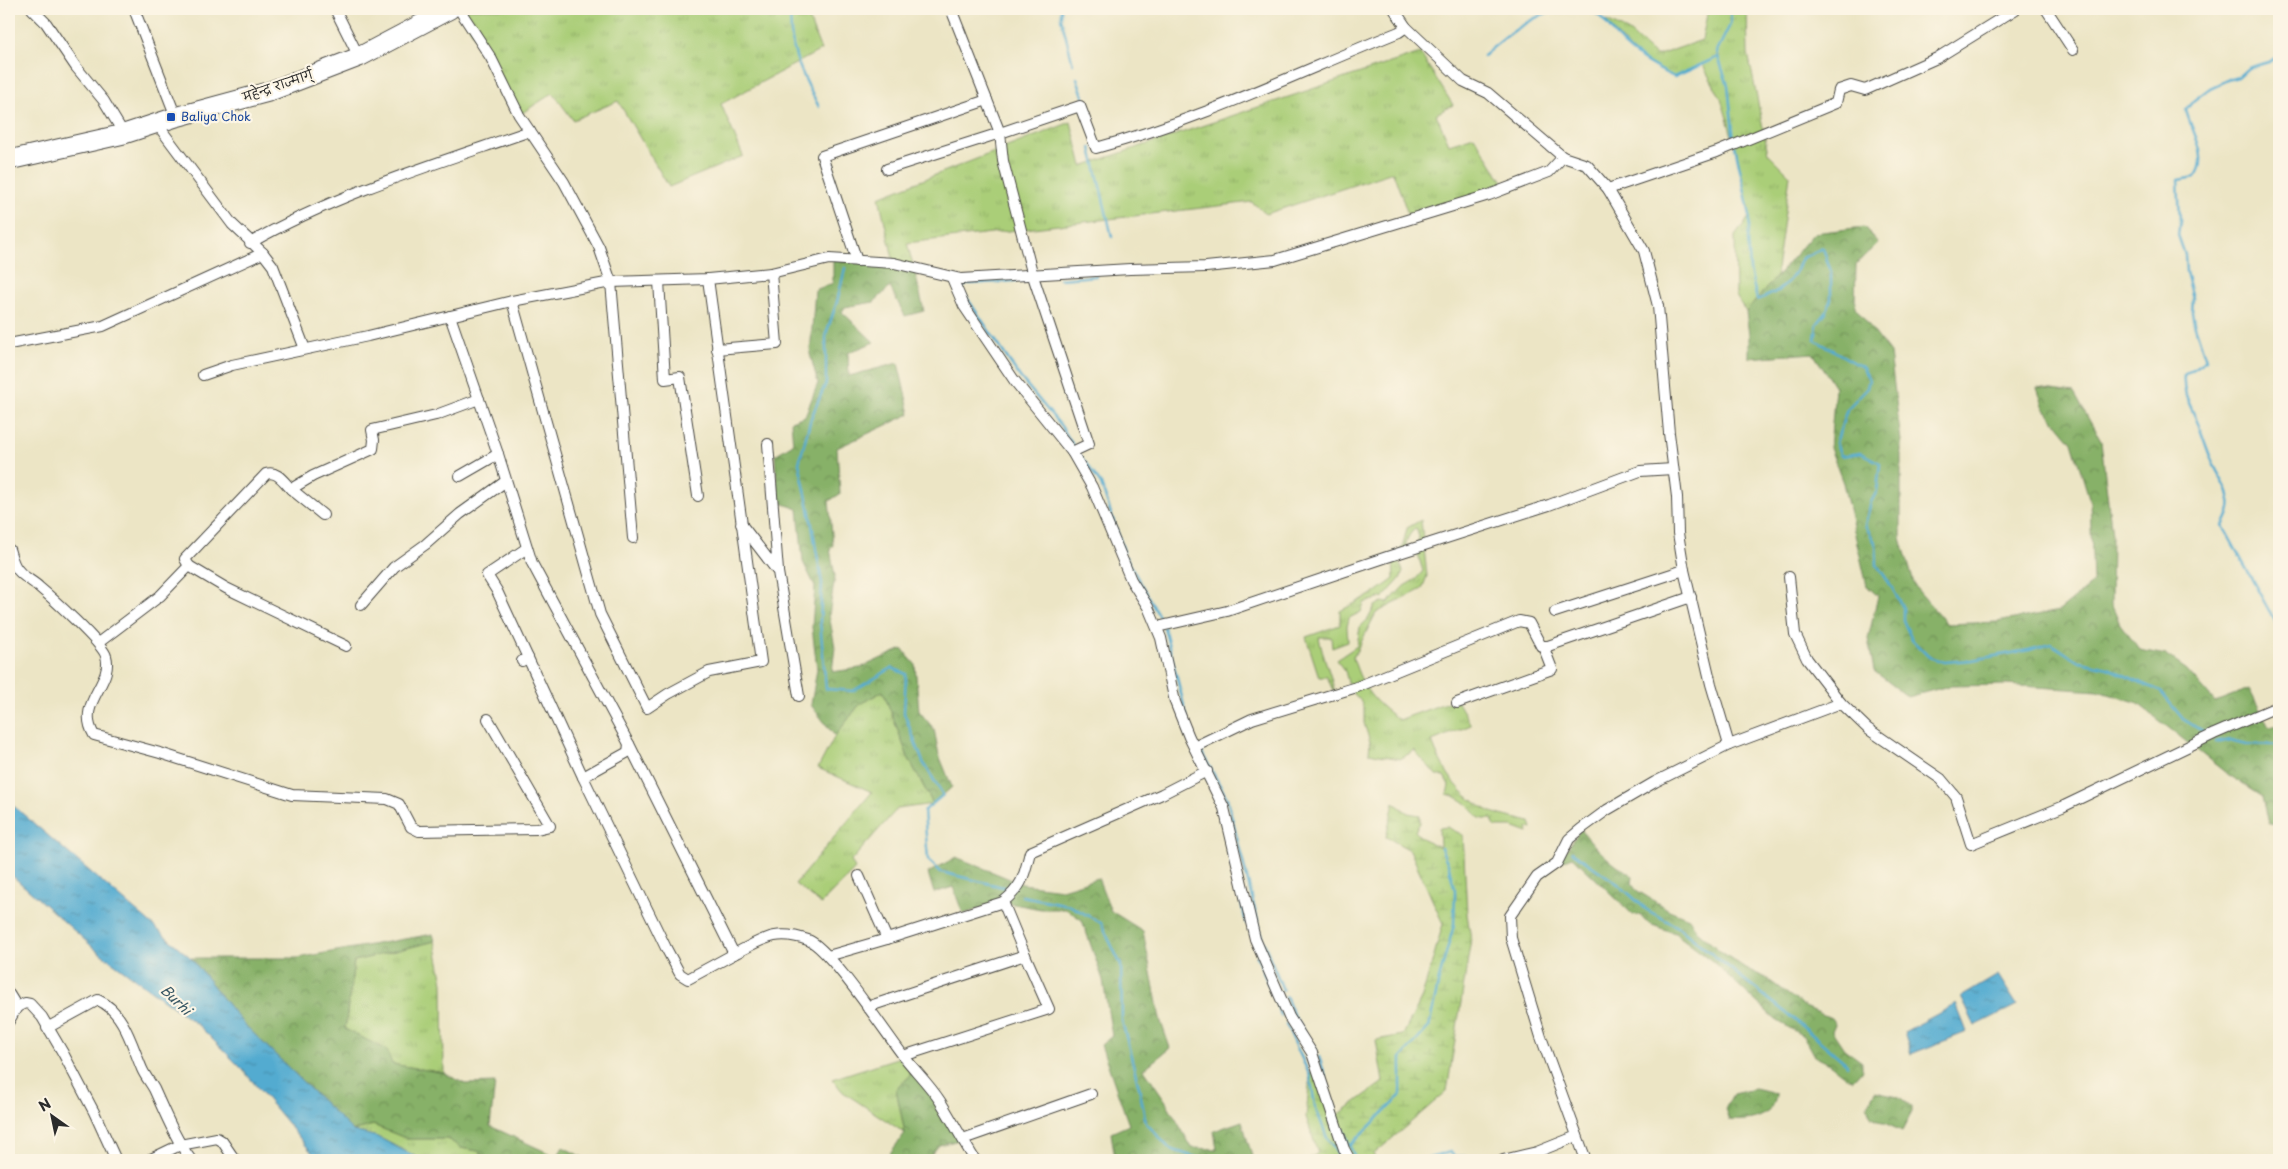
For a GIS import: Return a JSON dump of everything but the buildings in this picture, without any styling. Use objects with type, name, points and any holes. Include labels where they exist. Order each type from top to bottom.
[{"type":"highway","name":"महेन्द्र राज्मार्ग्","points":[[9,160],[124,134],[176,117],[268,92],[359,57],[450,9]]},
{"type":"street","points":[[32,9],[46,24],[76,67],[104,101],[124,134]]},
{"type":"street","points":[[134,9],[176,117]]},
{"type":"street","points":[[335,9],[359,57]]},
{"type":"street","points":[[459,9],[491,58],[519,115],[564,182],[599,247],[611,282],[634,538]]},
{"type":"street","points":[[951,9],[1000,132],[1003,161],[1033,276],[1089,444],[1072,452]]},
{"type":"street","points":[[1394,9],[1406,26],[1462,81],[1488,92],[1563,157],[1587,166],[1608,190],[1644,251],[1658,306],[1678,533],[1684,570],[1711,684],[1729,745]]},
{"type":"street","points":[[1608,190],[1717,152],[1836,103],[1839,90],[1851,86],[1865,90],[1937,58],[2016,9]]},
{"type":"street","points":[[2046,9],[2073,50]]},
{"type":"street","points":[[887,169],[1080,106],[1096,148],[1105,146],[1160,129],[1399,32],[1406,26]]},
{"type":"street","points":[[858,261],[822,156],[987,100]]},
{"type":"street","points":[[157,124],[232,224],[250,243],[263,253],[273,266],[305,349]]},
{"type":"street","points":[[250,243],[275,228],[358,191],[530,131]]},
{"type":"street","points":[[203,375],[232,365],[512,301],[611,282],[708,279],[771,273],[829,259],[894,263],[952,278],[1033,276],[1130,269],[1206,267],[1275,260],[1489,195],[1549,172],[1563,157]]},
{"type":"street","points":[[9,344],[103,326],[263,253]]},
{"type":"street","points":[[717,349],[777,344],[771,273]]},
{"type":"street","points":[[952,278],[964,306],[1014,380],[1072,452],[1092,487],[1120,558],[1148,607],[1161,638],[1176,702],[1194,747],[1224,808],[1255,940],[1289,1017],[1312,1052],[1344,1149],[1350,1160]]},
{"type":"street","points":[[512,301],[600,614],[647,708],[668,694],[709,672],[761,662],[740,523],[708,279]]},
{"type":"street","points":[[659,281],[665,379],[680,377],[698,496]]},
{"type":"street","points":[[450,316],[498,454],[532,563],[629,744],[734,954]]},
{"type":"street","points":[[291,489],[313,476],[373,449],[372,430],[430,417],[478,399]]},
{"type":"street","points":[[768,444],[778,572],[799,696]]},
{"type":"street","points":[[460,476],[498,454]]},
{"type":"street","points":[[1156,628],[1227,611],[1387,556],[1549,505],[1640,471],[1673,469]]},
{"type":"street","points":[[323,515],[276,474],[271,472],[266,474],[186,559],[189,566],[226,588],[346,646]]},
{"type":"street","points":[[361,606],[394,567],[426,544],[460,514],[506,481]]},
{"type":"street","points":[[740,523],[778,572]]},
{"type":"street","points":[[527,548],[487,575],[497,591],[525,660],[680,974],[688,979],[769,936],[780,933],[810,940],[828,956],[903,1056],[928,1084],[975,1160]]},
{"type":"street","points":[[9,549],[17,570],[40,587],[98,643],[106,656],[106,672],[88,713],[87,724],[94,736],[160,753],[292,795],[320,798],[387,798],[399,804],[411,828],[419,832],[537,829],[550,826],[488,719]]},
{"type":"street","points":[[98,643],[160,596],[189,566]]},
{"type":"street","points":[[1555,612],[1684,570]]},
{"type":"street","points":[[1788,577],[1795,634],[1807,659],[1841,703],[1868,729],[1941,779],[1956,797],[1971,844],[2069,804],[2214,734],[2279,706]]},
{"type":"street","points":[[1194,747],[1252,720],[1357,687],[1519,621],[1529,623],[1541,646],[1548,646],[1691,597]]},
{"type":"street","points":[[1457,703],[1552,669],[1545,651],[1548,646]]},
{"type":"street","points":[[1586,1160],[1538,1028],[1511,938],[1510,916],[1537,877],[1557,863],[1569,838],[1607,810],[1647,786],[1729,745],[1841,703]]},
{"type":"street","points":[[583,777],[628,752],[629,744]]},
{"type":"street","points":[[828,956],[1002,902],[1015,893],[1022,884],[1030,852],[1162,794],[1207,771]]},
{"type":"street","points":[[859,876],[887,939]]},
{"type":"street","points":[[903,1056],[1048,1009],[1002,902]]},
{"type":"street","points":[[867,1007],[1025,955]]},
{"type":"street","points":[[9,994],[17,1008]]},
{"type":"street","points":[[47,1028],[98,1000],[103,1002],[120,1021],[142,1071],[180,1145],[191,1160]]},
{"type":"street","points":[[9,1021],[17,1008],[25,1003],[30,1004],[42,1018],[94,1112],[116,1160]]},
{"type":"street","points":[[962,1139],[1091,1094]]},
{"type":"street","points":[[1503,1160],[1537,1152],[1577,1136]]},
{"type":"street","points":[[149,1160],[180,1145],[217,1138],[222,1141],[235,1160]]},
{"type":"green space","points":[[459,9],[805,9],[821,50],[721,104],[743,156],[669,187],[618,101],[573,120],[553,93],[519,115]]},
{"type":"green space","points":[[1708,9],[1747,9],[1748,53],[1768,153],[1790,175],[1776,277],[1746,312],[1736,296],[1735,236],[1750,216],[1737,153],[1721,98],[1702,64],[1674,77],[1653,66],[1635,53],[1620,39],[1605,20],[1629,32],[1656,56],[1702,40]]},
{"type":"green space","points":[[1420,53],[1453,105],[1436,114],[1449,144],[1474,136],[1507,188],[1410,220],[1393,172],[1266,214],[1252,202],[907,243],[914,268],[894,263],[879,197],[1071,122],[1082,166]]},
{"type":"green space","points":[[1864,227],[1878,243],[1856,264],[1855,307],[1890,353],[1901,441],[1901,538],[1915,587],[1947,624],[1997,622],[2059,611],[2093,583],[2090,501],[2072,442],[2044,408],[2037,388],[2074,393],[2101,441],[2112,535],[2111,604],[2120,624],[2140,650],[2166,655],[2187,670],[2215,702],[2249,689],[2269,727],[2279,725],[2279,825],[2269,824],[2263,797],[2226,773],[2136,702],[2098,691],[2006,685],[1949,686],[1908,697],[1874,671],[1868,639],[1878,596],[1867,586],[1843,483],[1830,448],[1835,387],[1813,353],[1749,358],[1746,312],[1814,233]]},
{"type":"green space","points":[[833,259],[914,268],[924,311],[905,316],[890,287],[874,302],[845,307],[842,312],[874,342],[848,353],[849,376],[898,363],[910,414],[837,448],[840,494],[829,501],[833,545],[830,549],[835,576],[829,615],[835,647],[832,672],[860,668],[902,649],[915,664],[919,711],[934,729],[939,755],[952,787],[933,804],[908,757],[883,691],[860,704],[835,736],[811,705],[817,669],[812,627],[815,586],[803,562],[798,509],[778,502],[775,455],[793,444],[791,421],[805,416],[818,383],[810,354],[815,290],[833,283]]},
{"type":"green space","points":[[1421,520],[1427,576],[1422,589],[1376,613],[1353,658],[1361,679],[1370,694],[1382,707],[1399,720],[1456,699],[1471,725],[1432,741],[1440,761],[1459,788],[1475,802],[1489,811],[1530,822],[1532,828],[1528,828],[1528,833],[1512,827],[1495,827],[1492,819],[1478,817],[1464,802],[1447,794],[1449,785],[1444,776],[1436,775],[1415,750],[1400,759],[1369,753],[1370,742],[1364,723],[1364,709],[1360,700],[1350,690],[1345,671],[1336,660],[1357,646],[1360,627],[1368,619],[1375,606],[1382,602],[1388,603],[1404,586],[1416,579],[1423,571],[1416,549],[1419,537],[1416,528],[1410,534],[1407,541],[1408,557],[1400,562],[1403,572],[1400,579],[1384,597],[1364,603],[1361,612],[1349,618],[1347,627],[1348,642],[1332,648],[1331,637],[1319,637],[1335,695],[1327,677],[1319,677],[1306,637],[1340,625],[1340,611],[1376,592],[1394,579],[1393,555],[1402,548],[1407,528]]},
{"type":"green space","points":[[883,691],[908,757],[933,804],[897,809],[851,861],[855,869],[821,904],[795,884],[872,792],[818,768],[835,736],[860,704]]},
{"type":"green space","points":[[1394,803],[1408,813],[1420,815],[1420,823],[1415,831],[1423,839],[1440,847],[1439,828],[1447,827],[1463,835],[1467,914],[1471,939],[1447,1091],[1374,1154],[1374,1160],[1307,1160],[1318,1153],[1306,1117],[1310,1076],[1316,1064],[1334,1118],[1383,1082],[1376,1040],[1403,1035],[1422,997],[1443,924],[1410,850],[1386,837]]},
{"type":"green space","points":[[1581,829],[1607,858],[1633,877],[1632,884],[1636,890],[1669,910],[1689,918],[1697,931],[1720,951],[1745,968],[1766,978],[1805,1007],[1831,1018],[1835,1024],[1832,1031],[1844,1049],[1862,1062],[1862,1070],[1853,1080],[1814,1056],[1803,1036],[1776,1020],[1712,961],[1675,933],[1652,925],[1640,915],[1632,914],[1573,857],[1557,863]]},
{"type":"green space","points":[[956,857],[1022,884],[1062,889],[1098,878],[1111,911],[1143,931],[1160,1019],[1170,1048],[1144,1069],[1165,1100],[1192,1148],[1217,1149],[1214,1131],[1242,1121],[1253,1160],[1118,1160],[1115,1158],[1111,1133],[1129,1125],[1101,1045],[1112,1036],[1103,980],[1082,920],[1066,909],[1041,909],[1003,902],[963,914],[953,887],[934,893],[928,873]]},
{"type":"green space","points":[[433,934],[435,941],[354,961],[345,1029],[387,1050],[392,1064],[444,1073],[465,1084],[495,1083],[490,1126],[557,1157],[563,1147],[588,1160],[488,1160],[478,1151],[461,1148],[448,1139],[408,1139],[373,1125],[353,1131],[241,1021],[191,958],[297,958]]},
{"type":"green space","points":[[435,941],[443,983],[444,1073],[391,1064],[345,1029],[354,961]]},
{"type":"green space","points":[[903,1056],[913,1066],[909,1077],[896,1089],[905,1133],[843,1092],[832,1079]]},
{"type":"green space","points":[[913,1066],[963,1139],[939,1145],[927,1160],[885,1160],[905,1133],[896,1089],[909,1077]]},
{"type":"green space","points":[[1755,1089],[1776,1094],[1771,1108],[1766,1113],[1752,1119],[1729,1120],[1725,1109],[1733,1094]]},
{"type":"green space","points":[[1875,1091],[1898,1096],[1912,1107],[1912,1112],[1902,1131],[1871,1117],[1867,1106]]},
{"type":"green space","points":[[373,1125],[408,1139],[448,1139],[461,1148],[478,1151],[488,1160],[422,1160],[378,1137],[353,1131]]},
{"type":"water","name":"Burhi","points":[[9,802],[191,958],[241,1021],[353,1131],[378,1137],[422,1160],[318,1160],[243,1070],[199,1026],[96,950],[9,873]]},
{"type":"water","points":[[1998,975],[2017,1005],[1975,1026],[1961,997]]},
{"type":"water","points":[[1956,1004],[1967,1032],[1911,1054],[1904,1032]]},
{"type":"waterway","points":[[791,9],[791,36],[797,60],[819,107]]},
{"type":"waterway","points":[[1061,9],[1061,18],[1073,64]]},
{"type":"waterway","points":[[1483,56],[1517,29],[1535,18],[1556,9]]},
{"type":"waterway","points":[[1585,9],[1597,14],[1619,40],[1636,55],[1674,77],[1718,57],[1728,85],[1734,141]]},
{"type":"waterway","points":[[1718,57],[1717,51],[1730,25],[1731,9]]},
{"type":"waterway","points":[[2279,55],[2269,62],[2248,68],[2238,77],[2210,88],[2193,101],[2186,110],[2201,153],[2201,161],[2195,177],[2178,180],[2180,220],[2178,235],[2185,255],[2186,272],[2193,298],[2192,312],[2194,323],[2206,360],[2184,375],[2185,389],[2210,456],[2229,495],[2230,510],[2223,526],[2279,629]]},
{"type":"waterway","points":[[1077,78],[1088,110]]},
{"type":"waterway","points":[[1735,146],[1750,216],[1748,240],[1750,270],[1757,300],[1779,290],[1795,274],[1802,258],[1823,248],[1831,272],[1831,299],[1826,313],[1817,324],[1815,340],[1862,367],[1869,379],[1867,388],[1847,409],[1836,443],[1841,456],[1861,453],[1880,463],[1877,491],[1871,502],[1865,525],[1876,544],[1877,565],[1903,608],[1903,620],[1912,640],[1929,657],[1944,662],[1972,660],[2029,650],[2051,644],[2080,662],[2108,668],[2160,691],[2183,719],[2202,731]]},
{"type":"waterway","points":[[1091,148],[1112,237]]},
{"type":"waterway","points":[[845,268],[837,302],[826,334],[826,383],[811,418],[799,463],[822,583],[820,621],[826,689],[853,691],[892,668],[906,674],[904,713],[923,762],[943,795],[924,811],[928,860],[941,872],[1011,889]]},
{"type":"waterway","points":[[1060,279],[1096,276]]},
{"type":"waterway","points":[[962,290],[967,284],[1029,280]]},
{"type":"waterway","points":[[965,295],[1020,377],[1061,426],[1074,447]]},
{"type":"waterway","points":[[1079,454],[1101,484],[1124,552]]},
{"type":"waterway","points":[[1126,557],[1162,622]]},
{"type":"waterway","points":[[1164,627],[1188,721]]},
{"type":"waterway","points":[[2216,743],[2231,740],[2247,744],[2279,745]]},
{"type":"waterway","points":[[1201,751],[1227,798],[1262,938],[1283,990]]},
{"type":"waterway","points":[[1218,807],[1222,823]]},
{"type":"waterway","points":[[1226,838],[1246,923]]},
{"type":"waterway","points":[[1350,1146],[1401,1095],[1401,1058],[1429,1027],[1440,975],[1454,925],[1455,890],[1448,864],[1441,848]]},
{"type":"waterway","points":[[1572,852],[1618,884],[1647,910],[1678,927],[1848,1065]]},
{"type":"waterway","points":[[1022,896],[1069,905],[1101,923],[1121,965],[1122,1021],[1146,1123],[1170,1149],[1204,1160]]},
{"type":"waterway","points":[[1257,956],[1281,1016]]},
{"type":"waterway","points":[[1286,997],[1294,1016],[1315,1050]]},
{"type":"waterway","points":[[1286,1024],[1310,1076],[1315,1106],[1327,1138],[1340,1160]]},
{"type":"waterway","points":[[1319,1057],[1326,1078]]},
{"type":"waterway","points":[[1342,1128],[1356,1160]]},
{"type":"waterway","points":[[1423,1160],[1450,1152],[1454,1156],[1500,1158]]},
{"type":"place","name":"Baliya Chok","points":[[171,117]]}]
